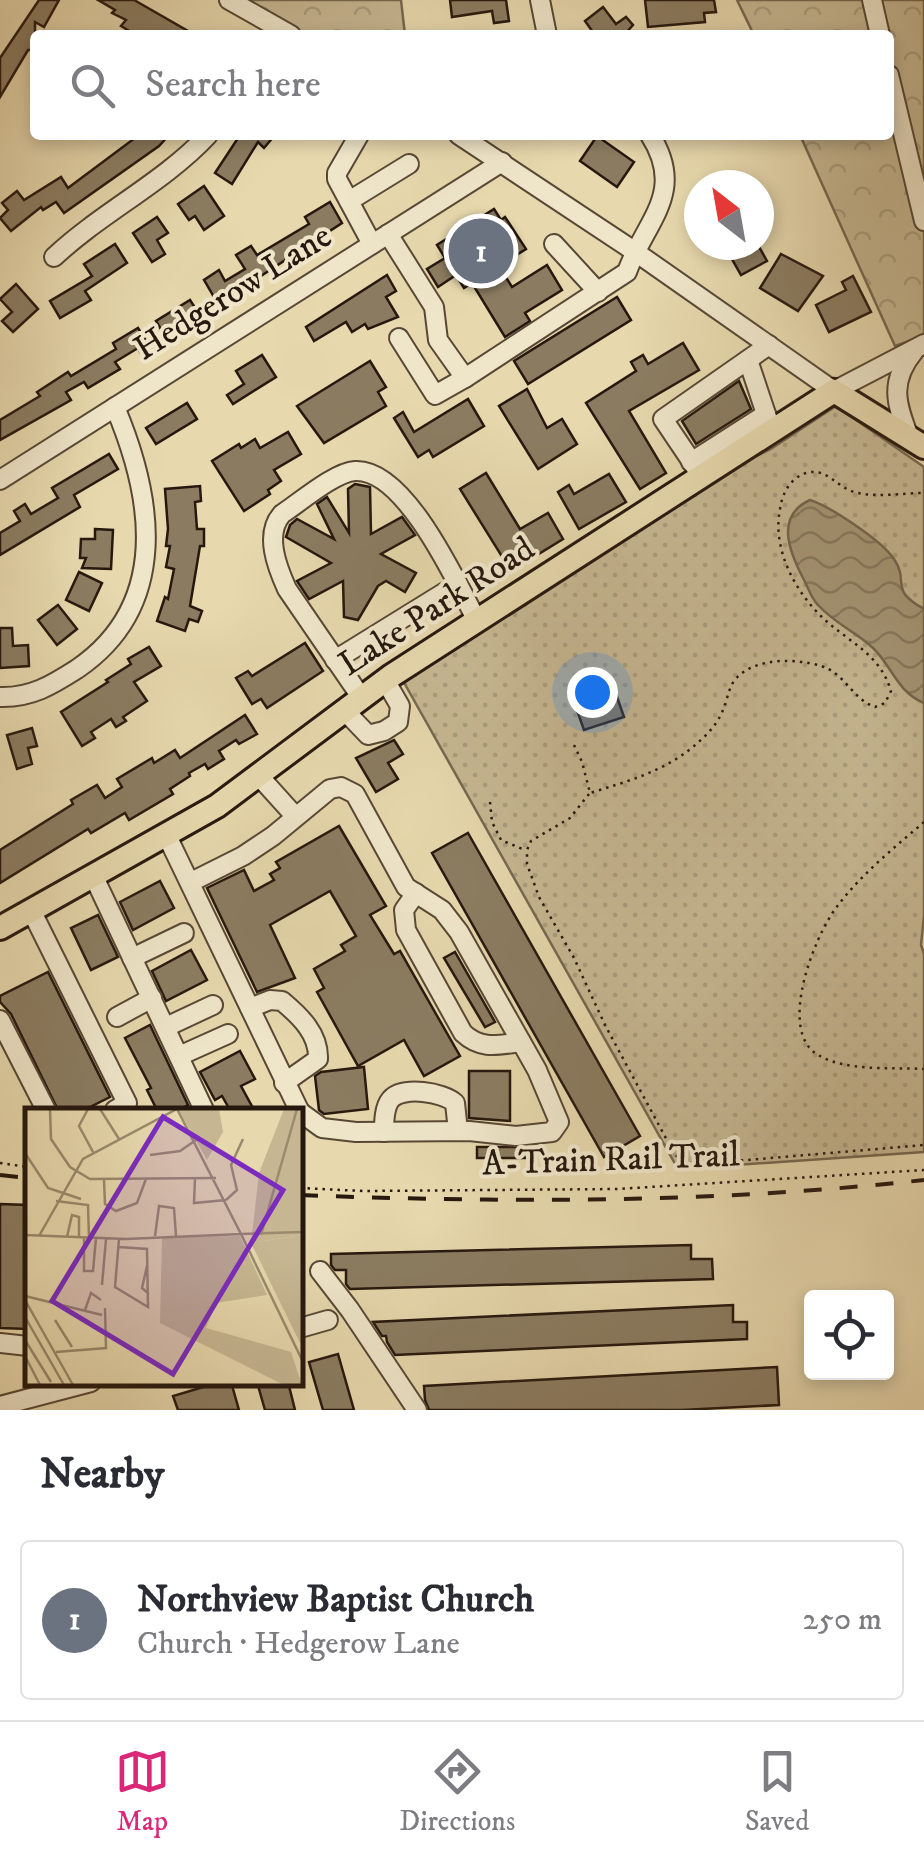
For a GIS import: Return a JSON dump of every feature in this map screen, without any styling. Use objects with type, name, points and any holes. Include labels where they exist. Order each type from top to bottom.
[{"type":"main road","name":"Lake Park Road","points":[[0,928],[218,806],[385,680],[696,470],[769,424],[834,390]]},
{"type":"main road","points":[[834,390],[917,442]]},
{"type":"street","points":[[229,0],[260,27]]},
{"type":"street","points":[[540,0],[546,30]]},
{"type":"street","points":[[872,0],[879,30]]},
{"type":"street","points":[[894,97],[924,222]]},
{"type":"street","points":[[54,257],[76,236],[186,158],[203,140]]},
{"type":"street","points":[[356,140],[337,173],[349,201],[434,307],[438,340],[465,378]]},
{"type":"street","points":[[466,140],[834,390]]},
{"type":"street","points":[[398,338],[435,396],[627,272],[664,196],[662,163],[652,140]]},
{"type":"street","name":"Hedgerow Lane","points":[[0,480],[502,162]]},
{"type":"street","points":[[349,201],[409,164]]},
{"type":"street","points":[[554,244],[598,292]]},
{"type":"street","points":[[696,470],[664,420],[769,345]]},
{"type":"street","name":"Lake Park Road","points":[[834,390],[920,346]]},
{"type":"street","name":"Lake Park Road","points":[[917,442],[894,392],[900,370],[920,346]]},
{"type":"street","points":[[748,360],[769,424]]},
{"type":"street","points":[[0,697],[19,698],[34,693],[92,659],[116,634],[135,602],[144,568],[146,527],[136,464],[115,407]]},
{"type":"street","points":[[385,680],[400,706],[398,722],[368,735],[336,660],[278,570],[273,539],[275,522],[341,475],[356,471],[374,475],[400,492],[477,620]]},
{"type":"street","points":[[336,660],[458,584]]},
{"type":"street","points":[[259,776],[295,816]]},
{"type":"street","points":[[192,882],[273,836],[330,789],[341,786],[355,794],[406,887],[442,910],[459,932],[537,1070],[559,1122],[552,1132],[516,1136],[458,1131],[384,1132],[322,1128],[302,1113]]},
{"type":"street","points":[[167,836],[297,1108]]},
{"type":"street","points":[[93,875],[203,1108]]},
{"type":"street","points":[[416,894],[404,910],[406,930],[463,1033],[474,1043],[487,1046],[521,1042]]},
{"type":"street","points":[[31,910],[128,1103],[119,1108]]},
{"type":"street","points":[[132,958],[184,933]]},
{"type":"street","points":[[117,1017],[152,998]]},
{"type":"street","points":[[250,1008],[270,1000],[282,1001],[318,1045],[318,1059],[284,1083]]},
{"type":"street","points":[[166,1027],[213,1005]]},
{"type":"street","points":[[0,1020],[45,1108]]},
{"type":"street","points":[[179,1056],[228,1034]]},
{"type":"street","points":[[384,1132],[388,1102],[394,1096],[418,1094],[448,1097],[455,1103],[458,1131]]},
{"type":"street","points":[[320,1272],[417,1410]]},
{"type":"street","points":[[302,1327],[328,1320]]},
{"type":"street","points":[[0,1344],[25,1346]]},
{"type":"street","points":[[0,1406],[64,1386]]},
{"type":"path","points":[[526,850],[542,832],[570,818],[590,793],[638,779],[686,753],[714,726],[737,678],[772,662],[801,661],[825,666],[865,703],[875,707],[885,704],[891,691],[875,660],[812,608],[790,571],[778,538],[780,506],[788,486],[806,473],[826,475],[859,493],[924,494]]},
{"type":"path","points":[[574,746],[590,793]]},
{"type":"path","points":[[490,802],[492,822],[501,840],[526,850]]},
{"type":"path","points":[[924,822],[855,886],[830,916],[812,960],[798,1018],[802,1039],[826,1058],[849,1064],[924,1069]]},
{"type":"path","points":[[526,850],[539,897],[574,958],[668,1146],[680,1160],[700,1164],[924,1145]]},
{"type":"path","points":[[0,1163],[25,1167]]},
{"type":"path","name":"A-Train Rail Trail","points":[[302,1188],[618,1188],[924,1170]]},
{"type":"green space","points":[[242,0],[401,0],[404,30],[295,30]]},
{"type":"green space","points":[[737,0],[924,0],[924,350],[918,338],[895,346],[802,140],[894,140],[894,30],[752,30]]},
{"type":"green space","points":[[836,406],[924,467],[921,945],[924,1152],[678,1169],[402,679],[730,469],[771,449]]},
{"type":"water","points":[[810,500],[855,525],[888,551],[898,567],[906,596],[924,609],[924,703],[901,686],[873,648],[831,617],[811,596],[793,557],[788,535],[792,515]]},
{"type":"building","points":[[39,0],[59,0],[44,27],[35,22],[35,30],[30,30],[30,50],[0,97],[0,58]]},
{"type":"building","points":[[98,0],[134,0],[186,30],[128,30],[121,26],[126,20],[112,13],[115,10]]},
{"type":"building","points":[[450,0],[506,0],[509,21],[494,23],[492,11],[452,17]]},
{"type":"building","points":[[645,0],[714,0],[716,12],[704,13],[705,22],[648,27]]},
{"type":"building","points":[[603,7],[616,24],[626,17],[633,25],[628,30],[591,30],[585,21]]},
{"type":"building","points":[[132,140],[164,140],[64,213],[56,202],[43,210],[41,207],[11,231],[0,218],[8,210],[2,203],[17,191],[24,200],[61,177],[68,188]]},
{"type":"building","points":[[237,140],[271,140],[264,148],[258,142],[232,184],[215,173]]},
{"type":"building","points":[[594,140],[603,140],[634,162],[617,187],[580,161]]},
{"type":"building","points":[[204,186],[224,216],[204,230],[195,216],[189,220],[178,204]]},
{"type":"building","points":[[330,202],[342,223],[218,304],[204,280],[219,270],[225,281],[245,269],[236,255],[251,246],[257,255],[309,224],[305,217]]},
{"type":"building","points":[[494,209],[501,220],[505,217],[526,249],[499,266],[512,287],[547,265],[562,290],[525,313],[530,321],[505,337],[472,283],[464,288],[456,275],[438,287],[427,269],[445,258],[437,245]]},
{"type":"building","points":[[157,217],[168,233],[157,240],[165,254],[152,262],[133,233]]},
{"type":"building","points":[[115,244],[127,263],[85,291],[91,300],[60,318],[50,301],[92,276],[84,264]]},
{"type":"building","points":[[781,254],[823,276],[798,311],[760,288]]},
{"type":"building","points":[[732,260],[766,260],[767,261],[741,275]]},
{"type":"building","points":[[387,275],[396,291],[386,297],[398,317],[368,329],[365,324],[352,332],[346,322],[314,341],[306,327]]},
{"type":"building","points":[[853,276],[871,312],[829,332],[816,305],[846,290],[842,282]]},
{"type":"building","points":[[16,284],[38,309],[13,332],[2,321],[12,312],[0,299]]},
{"type":"building","points":[[617,297],[631,320],[528,384],[514,361]]},
{"type":"building","points":[[190,300],[201,317],[166,338],[156,321]]},
{"type":"building","points":[[138,328],[149,346],[115,362],[120,369],[88,388],[84,382],[66,392],[71,400],[0,440],[0,420],[40,396],[37,392],[68,372],[71,376],[116,349],[113,343]]},
{"type":"building","points":[[683,343],[699,370],[629,411],[666,473],[640,489],[586,403],[636,371],[631,362],[643,355],[648,364]]},
{"type":"building","points":[[262,355],[276,377],[233,404],[227,395],[244,384],[236,371]]},
{"type":"building","points":[[370,361],[386,387],[378,392],[386,406],[324,443],[297,406]]},
{"type":"building","points":[[739,381],[751,409],[696,444],[682,421]]},
{"type":"building","points":[[527,389],[547,428],[562,419],[577,444],[538,469],[499,406]]},
{"type":"building","points":[[468,399],[484,426],[433,457],[429,450],[418,457],[394,418],[403,412],[414,432]]},
{"type":"building","points":[[187,403],[197,419],[156,444],[146,428]]},
{"type":"building","points":[[288,432],[301,454],[274,470],[281,481],[268,490],[270,494],[244,511],[212,461],[239,444],[241,448],[255,439],[260,448]]},
{"type":"building","points":[[109,454],[118,469],[74,495],[80,507],[0,555],[0,533],[20,521],[14,511],[25,504],[31,514],[58,498],[52,488]]},
{"type":"building","points":[[486,473],[520,529],[548,513],[563,539],[511,571],[460,489]]},
{"type":"building","points":[[609,474],[626,502],[579,529],[558,492],[569,485],[574,494]]},
{"type":"building","points":[[355,484],[370,487],[371,534],[402,517],[415,535],[381,554],[416,573],[405,592],[386,581],[378,586],[358,620],[344,617],[343,581],[309,599],[297,581],[331,563],[286,537],[297,519],[334,539],[317,504],[327,497],[349,533],[348,489]]},
{"type":"building","points":[[200,486],[201,501],[195,502],[197,529],[204,529],[204,546],[200,546],[190,606],[202,611],[198,622],[189,619],[185,631],[157,621],[165,597],[168,599],[174,569],[166,567],[170,546],[166,546],[165,489]]},
{"type":"building","points":[[95,529],[113,530],[111,569],[82,568],[86,558],[80,558],[81,539],[95,539]]},
{"type":"building","points":[[79,572],[102,583],[89,611],[66,600]]},
{"type":"building","points":[[58,605],[77,629],[57,645],[38,620]]},
{"type":"building","points":[[0,628],[12,628],[13,646],[28,645],[29,666],[0,668]]},
{"type":"building","points":[[305,643],[323,671],[267,708],[261,699],[252,704],[236,678],[248,671],[252,676]]},
{"type":"building","points":[[149,647],[161,666],[134,682],[147,701],[123,717],[126,721],[116,727],[111,719],[91,732],[95,738],[82,746],[61,712],[108,682],[131,664],[128,659]]},
{"type":"building","points":[[614,688],[624,717],[584,730],[574,702]]},
{"type":"building","points":[[245,715],[257,734],[239,744],[236,740],[219,751],[224,759],[208,769],[205,764],[189,773],[170,789],[173,794],[129,820],[125,813],[91,833],[88,829],[0,883],[0,850],[73,804],[71,800],[97,785],[105,798],[122,787],[117,779],[152,758],[154,763],[175,750],[180,758]]},
{"type":"building","points":[[32,728],[37,746],[28,748],[32,764],[17,769],[7,735]]},
{"type":"building","points":[[394,740],[403,754],[388,763],[398,779],[376,792],[356,758]]},
{"type":"building","points":[[339,826],[386,906],[370,915],[394,954],[400,951],[460,1056],[424,1076],[404,1040],[358,1066],[317,992],[324,988],[314,969],[345,951],[341,945],[356,936],[330,891],[270,925],[295,978],[257,992],[207,888],[244,870],[254,891],[274,880],[270,874],[280,868],[276,862]]},
{"type":"building","points":[[468,833],[640,1136],[604,1157],[432,853]]},
{"type":"building","points":[[160,881],[174,908],[133,930],[120,902]]},
{"type":"building","points":[[98,915],[118,957],[91,970],[71,928]]},
{"type":"building","points":[[191,950],[207,980],[166,1001],[152,971]]},
{"type":"building","points":[[455,952],[495,1022],[485,1027],[444,958]]},
{"type":"building","points":[[48,972],[110,1097],[88,1108],[57,1108],[0,996]]},
{"type":"building","points":[[150,1025],[188,1105],[156,1108],[147,1090],[151,1088],[125,1038]]},
{"type":"building","points":[[240,1051],[255,1079],[241,1086],[253,1108],[229,1108],[222,1096],[215,1100],[200,1072]]},
{"type":"building","points":[[364,1067],[368,1109],[324,1114],[319,1110],[315,1076]]},
{"type":"building","points":[[469,1071],[510,1071],[510,1121],[469,1118]]},
{"type":"building","points":[[477,1147],[528,1147],[529,1158],[477,1158]]},
{"type":"building","points":[[0,1204],[25,1205],[25,1329],[0,1328]]},
{"type":"building","points":[[691,1245],[691,1259],[712,1259],[713,1279],[350,1289],[346,1270],[335,1270],[331,1265],[331,1254]]},
{"type":"building","points":[[733,1305],[733,1322],[747,1322],[747,1339],[395,1355],[386,1336],[373,1322]]},
{"type":"building","points":[[338,1354],[354,1410],[323,1410],[309,1362]]},
{"type":"building","points":[[777,1367],[779,1405],[682,1410],[429,1410],[425,1400],[424,1386]]},
{"type":"building","points":[[210,1385],[232,1385],[239,1410],[178,1410],[173,1396]]},
{"type":"building","points":[[258,1385],[289,1385],[295,1410],[265,1410]]},
{"type":"railway","points":[[0,1175],[25,1178]]},
{"type":"railway","points":[[302,1195],[612,1199],[768,1193],[924,1180]]},
{"type":"place","name":"Northview Baptist Church","points":[[481,251]]}]
